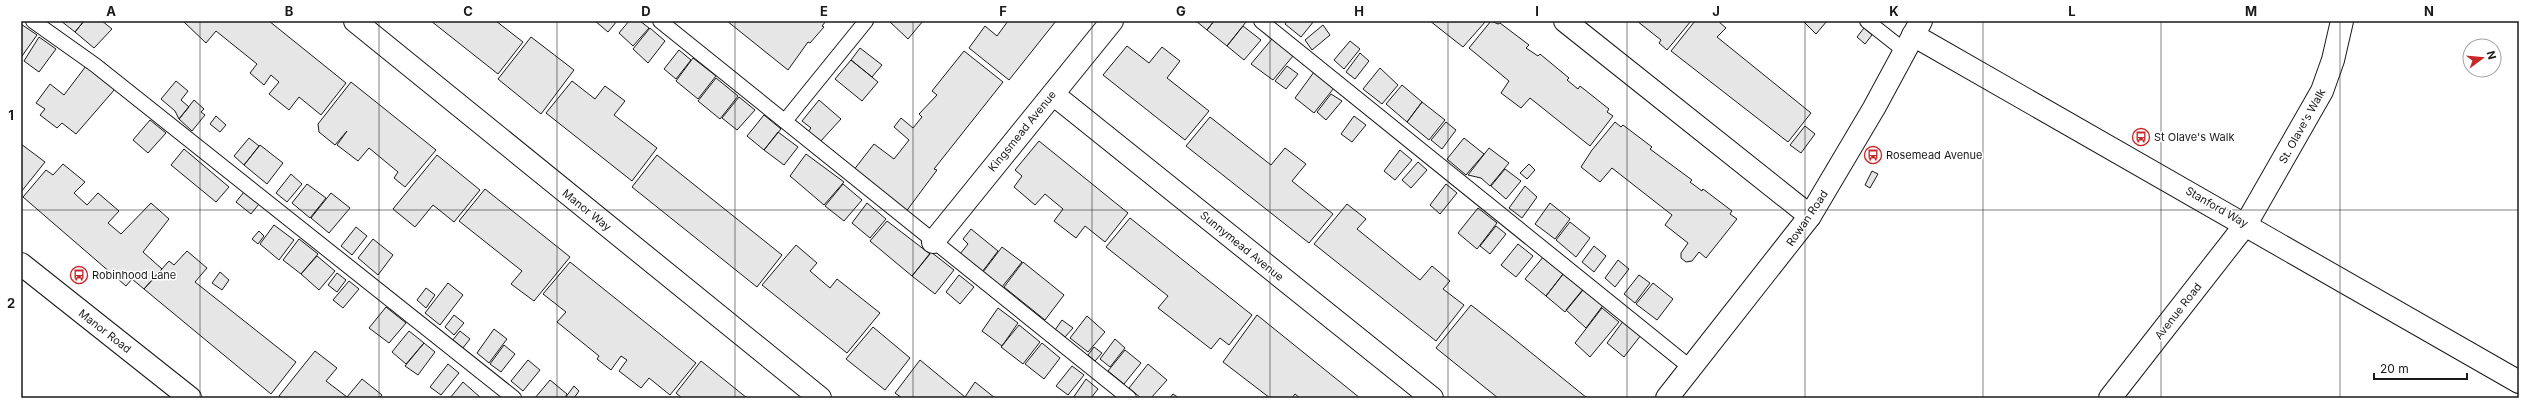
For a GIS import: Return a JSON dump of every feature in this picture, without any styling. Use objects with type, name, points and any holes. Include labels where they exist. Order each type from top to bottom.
[{"type":"street","name":"Manor Way","points":[[355,21],[820,398]]},
{"type":"street","name":"Kingsmead Avenue","points":[[932,242],[1112,21]]},
{"type":"street","points":[[1565,21],[1810,216]]},
{"type":"street","name":"St. Olave's Walk","points":[[2246,224],[2322,91],[2331,66],[2342,21]]},
{"type":"street","name":"Rowan Road","points":[[1667,398],[1810,216],[1913,36]]},
{"type":"street","name":"Stanford Way","points":[[1913,36],[2246,224],[2519,382]]},
{"type":"street","name":"Sunnymead Avenue","points":[[1053,94],[1432,398]]},
{"type":"street","name":"Avenue Road","points":[[2110,398],[2246,224]]},
{"type":"street","name":"Manor Road","points":[[21,264],[190,398]]},
{"type":"lane","points":[[33,21],[101,70],[514,398]]},
{"type":"lane","points":[[660,21],[785,121],[932,242],[1129,398]]},
{"type":"lane","points":[[785,121],[866,21]]},
{"type":"lane","points":[[1261,21],[1691,368]]},
{"type":"lane","points":[[1867,21],[1913,36]]},
{"type":"building","points":[[61,21],[84,21],[75,32]]},
{"type":"building","points":[[84,21],[102,21],[112,29],[94,48],[75,32]]},
{"type":"building","points":[[183,21],[269,21],[346,83],[321,115],[299,97],[289,110],[269,94],[279,82],[271,75],[264,85],[250,73],[257,64],[216,31],[206,43]]},
{"type":"building","points":[[431,21],[496,21],[523,42],[498,74]]},
{"type":"building","points":[[595,21],[617,21],[608,32]]},
{"type":"building","points":[[629,21],[640,21],[649,28],[633,46],[619,33]]},
{"type":"building","points":[[727,21],[826,21],[822,26],[824,27],[810,43],[808,42],[788,70]]},
{"type":"building","points":[[889,21],[923,21],[908,39]]},
{"type":"building","points":[[1008,21],[1056,21],[1009,80],[969,48],[985,26],[997,36]]},
{"type":"building","points":[[1196,21],[1214,21],[1207,30]]},
{"type":"building","points":[[1214,21],[1246,22],[1227,46],[1207,30]]},
{"type":"building","points":[[1287,21],[1314,21],[1301,37],[1285,24]]},
{"type":"building","points":[[1430,21],[1486,21],[1463,47]]},
{"type":"building","points":[[1491,21],[1498,24],[1500,23],[1529,45],[1526,48],[1538,56],[1540,54],[1569,78],[1567,80],[1578,89],[1580,86],[1609,109],[1607,112],[1613,116],[1590,146],[1530,98],[1521,108],[1501,93],[1509,81],[1469,48]]},
{"type":"building","points":[[1637,21],[1691,21],[1667,50],[1659,43],[1661,40]]},
{"type":"building","points":[[1695,21],[1718,21],[1726,28],[1717,37],[1811,113],[1788,142],[1671,51]]},
{"type":"building","points":[[1803,21],[1827,21],[1816,34]]},
{"type":"building","points":[[21,24],[37,35],[22,56],[21,56]]},
{"type":"building","points":[[1323,25],[1330,35],[1312,50],[1305,40]]},
{"type":"building","points":[[1243,26],[1261,40],[1244,60],[1227,46]]},
{"type":"building","points":[[650,28],[665,41],[648,63],[633,49]]},
{"type":"building","points":[[1864,28],[1872,35],[1865,44],[1857,37]]},
{"type":"building","points":[[39,37],[56,49],[39,72],[24,61]]},
{"type":"building","points":[[531,37],[574,70],[541,114],[498,79]]},
{"type":"building","points":[[1272,39],[1293,56],[1273,80],[1251,64]]},
{"type":"building","points":[[1350,41],[1360,49],[1344,69],[1334,60]]},
{"type":"building","points":[[1127,46],[1149,63],[1162,47],[1180,61],[1167,78],[1209,111],[1185,140],[1103,75]]},
{"type":"building","points":[[860,48],[882,65],[872,77],[851,60]]},
{"type":"building","points":[[679,50],[691,60],[676,79],[664,69]]},
{"type":"building","points":[[964,51],[1003,82],[934,169],[937,170],[905,213],[853,171],[874,144],[894,159],[909,140],[894,127],[901,118],[913,128],[922,117],[919,114],[937,95],[932,91]]},
{"type":"building","points":[[1360,53],[1369,61],[1355,79],[1346,72]]},
{"type":"building","points":[[693,58],[716,76],[698,99],[676,81]]},
{"type":"building","points":[[851,60],[878,82],[862,101],[835,79]]},
{"type":"building","points":[[86,66],[115,89],[76,134],[62,123],[57,128],[40,115],[45,109],[36,103],[50,84],[64,95]]},
{"type":"building","points":[[1287,66],[1298,74],[1286,89],[1275,81]]},
{"type":"building","points":[[1380,68],[1398,85],[1382,104],[1363,89]]},
{"type":"building","points":[[1314,72],[1334,88],[1314,113],[1295,98]]},
{"type":"building","points":[[716,78],[738,96],[720,119],[698,101]]},
{"type":"building","points":[[176,81],[188,91],[181,100],[189,107],[179,119],[175,111],[161,99]]},
{"type":"building","points":[[572,81],[595,99],[605,86],[625,101],[614,115],[657,148],[632,181],[546,113]]},
{"type":"building","points":[[351,82],[436,150],[405,187],[394,178],[398,172],[369,148],[358,161],[337,145],[347,131],[335,145],[319,132],[318,124]]},
{"type":"building","points":[[1402,85],[1422,102],[1407,122],[1386,104]]},
{"type":"building","points":[[1331,94],[1342,101],[1326,120],[1317,112]]},
{"type":"building","points":[[739,97],[755,110],[737,130],[722,118]]},
{"type":"building","points":[[194,100],[204,109],[201,112],[205,115],[192,131],[179,119]]},
{"type":"building","points":[[819,100],[841,119],[819,143],[807,133],[811,128],[802,121]]},
{"type":"building","points":[[1422,102],[1445,120],[1429,140],[1407,122]]},
{"type":"building","points":[[764,115],[781,129],[764,150],[747,136]]},
{"type":"building","points":[[216,116],[226,125],[220,132],[210,124]]},
{"type":"building","points":[[1354,116],[1366,125],[1352,142],[1341,134]]},
{"type":"building","points":[[1210,117],[1271,165],[1285,148],[1306,164],[1292,181],[1333,214],[1309,243],[1186,146]]},
{"type":"building","points":[[150,120],[166,133],[148,153],[133,140]]},
{"type":"building","points":[[1446,122],[1456,130],[1442,149],[1431,140]]},
{"type":"building","points":[[1615,122],[1621,127],[1623,125],[1652,147],[1650,149],[1692,180],[1690,182],[1702,191],[1703,189],[1732,211],[1730,214],[1737,219],[1706,258],[1699,252],[1692,261],[1686,262],[1681,258],[1681,253],[1688,243],[1665,225],[1672,215],[1612,168],[1600,182],[1581,167],[1592,150]]},
{"type":"building","points":[[1805,126],[1815,134],[1801,153],[1790,145]]},
{"type":"building","points":[[778,132],[798,147],[784,165],[764,150]]},
{"type":"building","points":[[249,138],[259,146],[244,165],[234,156]]},
{"type":"building","points":[[1464,138],[1484,154],[1466,175],[1447,159]]},
{"type":"building","points":[[1039,141],[1128,213],[1105,242],[1085,226],[1076,238],[1054,221],[1063,209],[1045,194],[1035,205],[1014,187],[1022,176],[1015,170]]},
{"type":"building","points":[[21,144],[45,162],[21,192]]},
{"type":"building","points":[[260,145],[283,163],[267,184],[244,165]]},
{"type":"building","points":[[1489,148],[1509,163],[1490,186],[1481,178],[1468,175]]},
{"type":"building","points":[[184,149],[229,187],[216,202],[171,165]]},
{"type":"building","points":[[1400,150],[1412,160],[1395,180],[1384,171]]},
{"type":"building","points":[[806,154],[844,182],[824,205],[790,176]]},
{"type":"building","points":[[437,155],[480,190],[454,222],[433,205],[415,227],[393,209]]},
{"type":"building","points":[[657,155],[782,255],[757,287],[632,187]]},
{"type":"building","points":[[1418,162],[1427,170],[1411,188],[1402,180]]},
{"type":"building","points":[[63,164],[85,182],[74,193],[87,205],[98,193],[119,211],[108,223],[121,234],[151,203],[169,219],[143,252],[162,269],[144,289],[132,279],[126,286],[23,197],[46,170],[53,175]]},
{"type":"building","points":[[1529,164],[1535,170],[1527,179],[1520,173]]},
{"type":"building","points":[[1505,169],[1521,181],[1506,199],[1491,186]]},
{"type":"building","points":[[1872,171],[1878,174],[1870,188],[1865,185]]},
{"type":"building","points":[[291,174],[302,184],[287,202],[276,193]]},
{"type":"building","points":[[307,184],[326,198],[310,218],[292,203]]},
{"type":"building","points":[[843,184],[862,200],[844,221],[825,206]]},
{"type":"building","points":[[1446,184],[1457,193],[1440,214],[1430,205]]},
{"type":"building","points":[[1525,186],[1537,197],[1522,218],[1509,208]]},
{"type":"building","points":[[485,189],[570,257],[534,301],[511,284],[522,271],[459,221]]},
{"type":"building","points":[[244,192],[259,204],[251,214],[236,202]]},
{"type":"building","points":[[331,193],[350,208],[329,233],[311,218]]},
{"type":"building","points":[[867,203],[886,219],[870,238],[852,223]]},
{"type":"building","points":[[1550,203],[1570,219],[1555,239],[1535,224]]},
{"type":"building","points":[[1347,204],[1366,219],[1357,229],[1420,280],[1432,266],[1450,281],[1443,289],[1464,305],[1436,341],[1314,244]]},
{"type":"building","points":[[1478,208],[1497,223],[1477,249],[1458,233]]},
{"type":"building","points":[[1130,218],[1252,315],[1229,345],[1220,338],[1211,349],[1158,308],[1168,296],[1106,247]]},
{"type":"building","points":[[887,221],[930,254],[912,276],[870,241]]},
{"type":"building","points":[[1570,222],[1590,238],[1576,257],[1556,240]]},
{"type":"building","points":[[274,225],[294,240],[279,260],[260,244]]},
{"type":"building","points":[[1496,226],[1506,234],[1490,254],[1480,246]]},
{"type":"building","points":[[356,227],[367,236],[352,255],[341,246]]},
{"type":"building","points":[[971,229],[998,251],[982,272],[960,254],[968,244],[963,239]]},
{"type":"building","points":[[259,231],[264,236],[258,244],[252,239]]},
{"type":"building","points":[[299,239],[318,254],[301,274],[283,260]]},
{"type":"building","points":[[373,239],[393,255],[378,275],[358,258]]},
{"type":"building","points":[[1518,244],[1533,256],[1516,277],[1501,265]]},
{"type":"building","points":[[796,245],[817,263],[810,271],[830,288],[837,279],[880,313],[847,353],[762,285]]},
{"type":"building","points":[[1594,246],[1606,256],[1594,272],[1582,262]]},
{"type":"building","points":[[1002,247],[1022,262],[1002,287],[983,272]]},
{"type":"building","points":[[187,251],[207,268],[195,282],[296,362],[271,394],[144,289],[169,261],[174,265]]},
{"type":"building","points":[[931,252],[954,270],[935,294],[912,276]]},
{"type":"building","points":[[317,256],[335,271],[319,290],[301,274]]},
{"type":"building","points":[[1544,256],[1564,273],[1546,296],[1525,279]]},
{"type":"building","points":[[1618,260],[1629,269],[1615,287],[1605,278]]},
{"type":"building","points":[[570,262],[696,363],[670,395],[649,378],[641,388],[619,371],[627,360],[621,356],[611,370],[597,359],[599,356],[557,322],[566,312],[543,294]]},
{"type":"building","points":[[1023,262],[1064,295],[1045,320],[1004,287]]},
{"type":"building","points":[[220,272],[229,280],[222,290],[212,283]]},
{"type":"building","points":[[337,273],[346,280],[337,292],[328,285]]},
{"type":"building","points":[[1563,274],[1583,290],[1565,312],[1546,296]]},
{"type":"building","points":[[959,275],[974,287],[960,304],[946,292]]},
{"type":"building","points":[[1639,275],[1650,283],[1635,303],[1624,294]]},
{"type":"building","points":[[349,281],[359,289],[343,308],[333,300]]},
{"type":"building","points":[[448,283],[463,295],[440,325],[425,313]]},
{"type":"building","points":[[1653,283],[1673,299],[1657,320],[1636,304]]},
{"type":"building","points":[[426,288],[435,295],[426,308],[417,300]]},
{"type":"building","points":[[1584,288],[1604,304],[1586,328],[1566,310]]},
{"type":"building","points":[[1471,305],[1587,398],[1498,398],[1436,348]]},
{"type":"building","points":[[386,307],[406,323],[389,343],[369,328]]},
{"type":"building","points":[[998,308],[1018,323],[1002,346],[982,331]]},
{"type":"building","points":[[1602,308],[1619,322],[1590,357],[1575,343]]},
{"type":"building","points":[[454,315],[464,323],[454,335],[445,327]]},
{"type":"building","points":[[1257,315],[1360,398],[1300,398],[1295,394],[1292,398],[1270,398],[1223,362]]},
{"type":"building","points":[[1087,316],[1105,332],[1088,352],[1070,338]]},
{"type":"building","points":[[1062,320],[1073,328],[1065,337],[1055,330]]},
{"type":"building","points":[[1624,320],[1641,335],[1624,357],[1607,343]]},
{"type":"building","points":[[1019,325],[1040,342],[1023,364],[1001,347]]},
{"type":"building","points":[[873,327],[910,358],[885,390],[846,359]]},
{"type":"building","points":[[494,329],[507,339],[489,363],[477,353]]},
{"type":"building","points":[[409,331],[424,343],[406,364],[392,352]]},
{"type":"building","points":[[460,331],[470,339],[462,349],[452,341]]},
{"type":"building","points":[[1115,339],[1125,348],[1110,367],[1100,359]]},
{"type":"building","points":[[424,343],[435,352],[418,375],[405,366]]},
{"type":"building","points":[[1042,343],[1060,358],[1044,379],[1025,364]]},
{"type":"building","points":[[504,345],[515,354],[501,372],[490,364]]},
{"type":"building","points":[[1094,347],[1102,353],[1095,361],[1088,355]]},
{"type":"building","points":[[1125,350],[1141,363],[1124,384],[1108,371]]},
{"type":"building","points":[[315,351],[337,368],[326,381],[347,397],[362,379],[382,395],[379,398],[282,398],[279,396]]},
{"type":"building","points":[[528,360],[540,370],[523,391],[511,381]]},
{"type":"building","points":[[920,360],[965,397],[975,382],[995,398],[902,398],[895,393]]},
{"type":"building","points":[[701,361],[747,398],[682,398],[676,393]]},
{"type":"building","points":[[448,364],[459,373],[441,395],[430,387]]},
{"type":"building","points":[[1148,364],[1167,380],[1151,398],[1141,398],[1129,388]]},
{"type":"building","points":[[1072,366],[1084,375],[1068,395],[1056,386]]},
{"type":"building","points":[[1086,379],[1098,389],[1091,398],[1073,398]]},
{"type":"building","points":[[550,380],[567,394],[565,398],[535,398]]},
{"type":"building","points":[[463,382],[481,398],[450,398]]},
{"type":"building","points":[[574,386],[579,391],[574,398],[565,398]]},
{"type":"building","points":[[1173,394],[1179,398],[1170,398]]},
{"type":"place","name":"St Olave's Walk","points":[[2141,137]]},
{"type":"place","name":"Rosemead Avenue","points":[[1873,155]]},
{"type":"place","name":"Robinhood Lane","points":[[79,275]]}]
